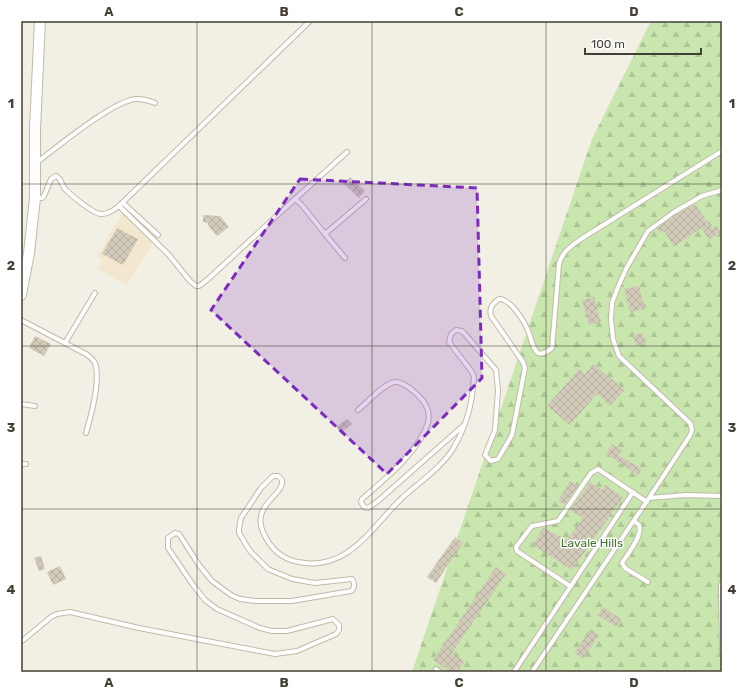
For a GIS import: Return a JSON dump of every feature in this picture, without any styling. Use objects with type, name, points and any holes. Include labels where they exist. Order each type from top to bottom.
[{"type":"street","points":[[21,295],[29,253],[35,198],[35,128],[40,21]]},
{"type":"lane","points":[[35,198],[42,198],[44,196],[51,179],[56,176],[61,180],[64,188],[94,212],[101,215],[112,211],[119,206],[310,21]]},
{"type":"lane","points":[[35,163],[121,102],[137,99],[155,103]]},
{"type":"lane","points":[[21,642],[51,617],[57,614],[70,612],[139,628],[275,654],[297,651],[336,634],[339,630],[339,625],[333,619],[286,631],[272,631],[260,628],[217,609],[205,600],[193,585],[168,548],[168,538],[175,533],[179,534],[199,565],[212,581],[231,595],[240,599],[255,601],[292,600],[351,591],[354,589],[352,579],[315,583],[304,582],[275,573],[261,563],[250,551],[241,537],[239,529],[243,514],[257,492],[273,476],[278,476],[282,480],[282,487],[267,502],[261,516],[261,522],[263,532],[275,551],[288,559],[301,563],[320,563],[330,561],[349,552],[359,544],[401,500],[444,461],[459,438],[466,423],[471,410],[474,377],[472,372],[449,342],[453,331],[464,333],[496,370],[498,391],[495,430],[485,454],[491,461],[496,460],[500,457],[512,435],[525,371],[523,362],[491,316],[490,312],[492,305],[499,299],[507,301],[528,330],[538,353],[549,351],[552,348],[559,264],[564,254],[580,239],[722,151]]},
{"type":"lane","points":[[119,206],[169,255],[190,281],[196,286],[199,286],[347,152]]},
{"type":"lane","points":[[532,672],[648,500],[692,431],[690,423],[619,356],[613,339],[611,319],[612,303],[618,287],[648,230],[674,212],[702,196],[722,190]]},
{"type":"lane","points":[[295,199],[301,204],[345,258]]},
{"type":"lane","points":[[325,234],[366,199]]},
{"type":"lane","points":[[123,202],[158,235]]},
{"type":"lane","points":[[65,343],[95,293]]},
{"type":"lane","points":[[21,320],[92,358],[96,368],[94,400],[86,433]]},
{"type":"lane","points":[[358,410],[384,387],[395,382],[399,382],[407,386],[427,406],[429,413],[428,422],[411,451],[394,470],[362,499],[361,502],[364,508],[368,508],[378,501],[466,423]]},
{"type":"lane","points":[[21,404],[35,406]]},
{"type":"lane","points":[[21,464],[26,464]]},
{"type":"lane","points":[[570,586],[518,552],[516,547],[532,526],[558,521],[594,470],[598,469],[632,492],[648,500],[686,495],[722,496]]},
{"type":"lane","points":[[514,672],[632,492]]},
{"type":"lane","points":[[634,521],[639,525],[639,537],[622,563],[625,568],[648,582]]},
{"type":"lane","points":[[722,582],[722,653]]},
{"type":"highlighted area","points":[[300,179],[477,188],[482,378],[387,474],[211,310]]},
{"type":"shaded area","points":[[123,211],[154,241],[127,285],[98,269],[102,259],[97,257]]},
{"type":"green space","name":"Lavale Hills","points":[[651,21],[722,21],[722,672],[412,672],[592,139]]},
{"type":"building","points":[[350,177],[365,191],[359,198],[344,184]]},
{"type":"building","points":[[695,204],[712,229],[716,226],[720,232],[710,240],[701,228],[674,247],[664,231],[660,233],[657,229],[679,213]]},
{"type":"building","points":[[203,215],[220,216],[229,227],[217,236],[209,227],[208,223],[203,222]]},
{"type":"building","points":[[117,228],[138,239],[123,265],[102,254]]},
{"type":"building","points":[[639,286],[645,309],[630,312],[624,289]]},
{"type":"building","points":[[594,297],[601,322],[589,325],[582,300]]},
{"type":"building","points":[[643,333],[646,344],[636,346],[633,335]]},
{"type":"building","points":[[35,336],[51,344],[44,356],[29,348]]},
{"type":"building","points":[[593,364],[625,390],[610,406],[597,394],[570,425],[547,406],[579,369],[585,374]]},
{"type":"building","points":[[347,419],[352,424],[341,433],[336,427]]},
{"type":"building","points":[[612,444],[622,450],[618,455],[642,469],[638,475],[606,454]]},
{"type":"building","points":[[570,481],[578,486],[565,505],[558,501]]},
{"type":"building","points":[[590,482],[602,490],[605,485],[623,497],[572,570],[533,545],[543,528],[567,540],[583,518],[571,509]]},
{"type":"building","points":[[455,537],[463,543],[436,583],[427,577]]},
{"type":"building","points":[[41,556],[45,569],[39,571],[34,558]]},
{"type":"building","points":[[60,566],[66,579],[53,585],[47,572]]},
{"type":"building","points":[[496,567],[506,574],[452,653],[465,661],[457,672],[451,672],[433,660]]},
{"type":"building","points":[[603,607],[621,619],[616,627],[598,615]]},
{"type":"building","points":[[591,629],[599,635],[583,659],[574,653]]}]
